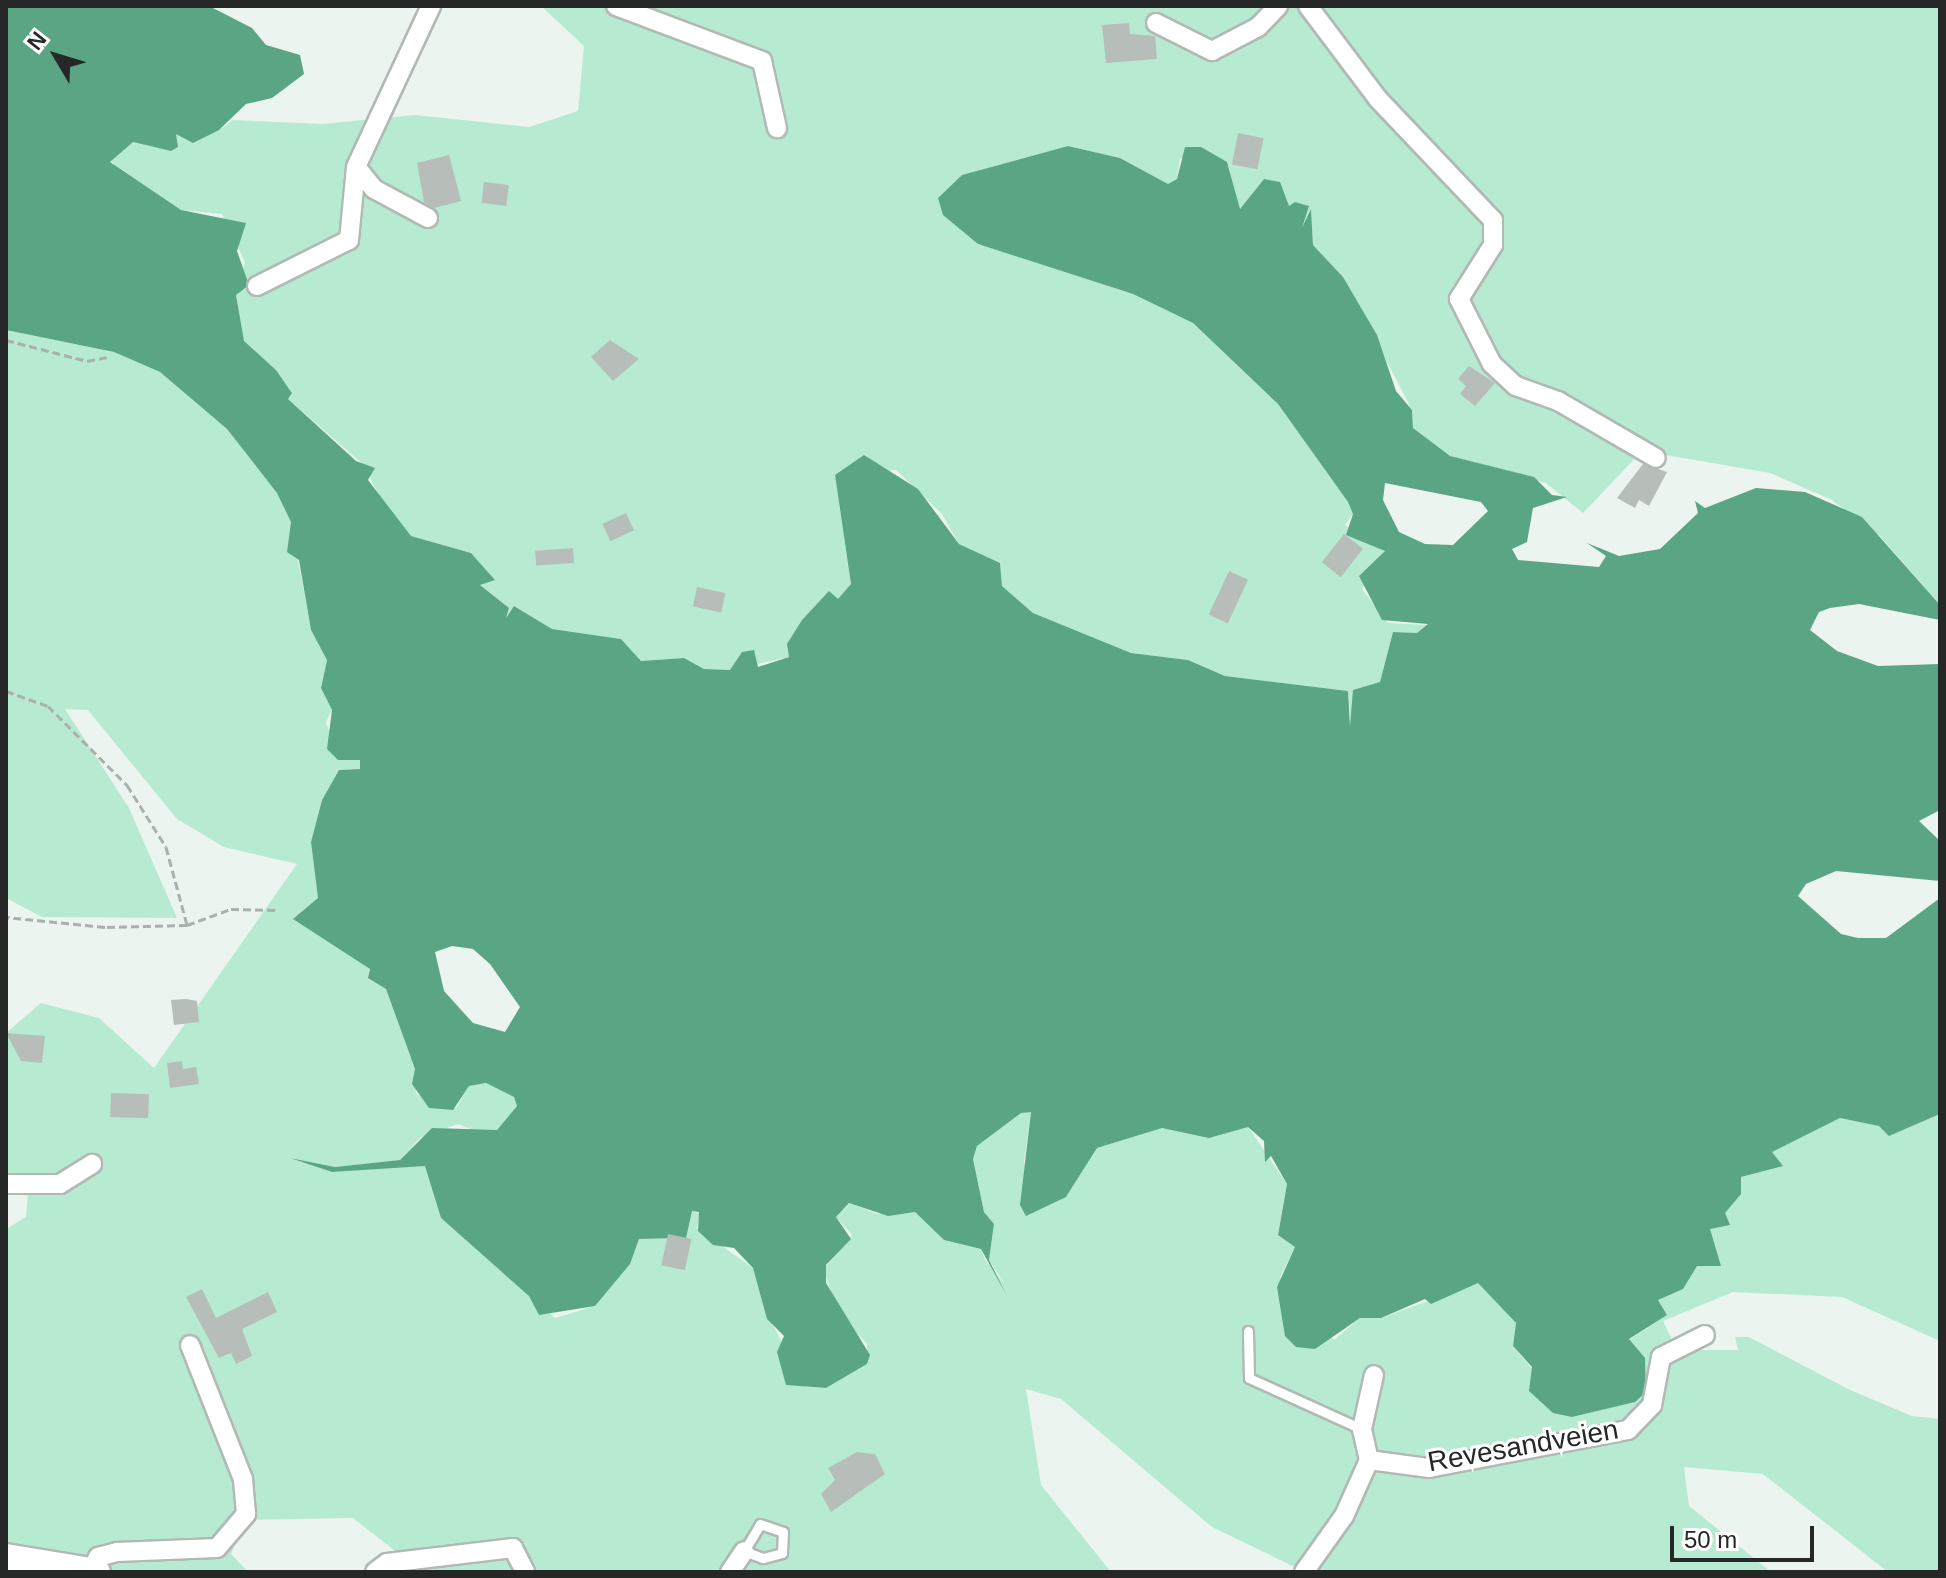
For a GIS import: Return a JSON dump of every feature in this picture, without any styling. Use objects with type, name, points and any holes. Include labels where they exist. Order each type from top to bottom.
[{"type":"main road","points":[[6,1557],[95,1571]]},
{"type":"street","points":[[257,286],[349,240],[356,167],[431,6]]},
{"type":"street","points":[[616,6],[762,61],[777,128]]},
{"type":"street","points":[[1156,23],[1212,51],[1258,27],[1278,6]]},
{"type":"street","points":[[1308,6],[1332,33],[1378,99],[1493,220],[1493,245],[1459,299],[1492,364],[1516,386],[1558,401],[1656,458]]},
{"type":"street","points":[[356,167],[374,189],[428,218]]},
{"type":"street","points":[[6,1184],[60,1184],[92,1164]]},
{"type":"street","name":"Revesandveien","points":[[1369,1460],[1429,1468],[1628,1430],[1652,1405],[1661,1357],[1705,1335]]},
{"type":"street","points":[[95,1571],[98,1557],[117,1552],[217,1548],[246,1514],[243,1479],[190,1345]]},
{"type":"street","points":[[1304,1572],[1344,1516],[1369,1460],[1362,1429],[1374,1375]]},
{"type":"street","points":[[375,1572],[398,1561],[513,1548],[525,1572]]},
{"type":"street","points":[[730,1572],[744,1551]]},
{"type":"lane","points":[[1248,1331],[1243,1361],[1249,1378],[1362,1429]]},
{"type":"lane","points":[[760,1524],[783,1532],[782,1553],[763,1558],[744,1551],[760,1524]]},
{"type":"path","points":[[6,340],[87,361],[108,357]]},
{"type":"path","points":[[6,691],[48,706],[127,785],[166,847],[187,925]]},
{"type":"path","points":[[6,917],[105,927],[187,925],[231,909],[279,910]]},
{"type":"shaded area","points":[[6,6],[209,6],[252,28],[266,45],[300,55],[304,74],[272,98],[246,104],[219,130],[193,143],[176,134],[178,147],[171,151],[133,142],[110,162],[181,210],[246,223],[237,251],[249,285],[236,295],[244,341],[276,370],[292,393],[288,399],[356,461],[375,468],[368,480],[411,536],[471,553],[495,580],[480,585],[509,608],[506,618],[514,606],[552,629],[621,639],[641,661],[684,658],[704,669],[730,670],[742,652],[754,650],[758,667],[789,657],[787,644],[802,620],[829,591],[838,599],[851,584],[835,475],[864,455],[918,489],[959,544],[1000,563],[1002,586],[1033,613],[1131,653],[1188,660],[1225,676],[1348,691],[1350,726],[1353,690],[1380,682],[1393,632],[1417,633],[1428,624],[1382,620],[1359,576],[1385,551],[1346,535],[1353,514],[1348,502],[1278,404],[1193,323],[1133,294],[978,244],[943,215],[938,198],[962,175],[1068,146],[1120,158],[1168,184],[1177,179],[1185,147],[1201,147],[1227,162],[1240,209],[1264,179],[1280,182],[1289,206],[1295,202],[1309,206],[1302,228],[1311,209],[1313,245],[1343,277],[1377,335],[1396,391],[1412,410],[1413,428],[1450,456],[1534,477],[1552,495],[1567,497],[1533,508],[1527,542],[1512,549],[1518,560],[1599,567],[1606,556],[1587,543],[1619,556],[1660,549],[1698,513],[1695,501],[1705,508],[1756,488],[1805,492],[1862,517],[1940,605],[1940,620],[1859,604],[1830,608],[1819,612],[1810,630],[1837,651],[1878,666],[1940,664],[1940,810],[1919,821],[1940,841],[1940,881],[1836,871],[1806,884],[1798,896],[1841,934],[1858,938],[1886,938],[1940,898],[1940,1114],[1889,1136],[1879,1126],[1840,1118],[1772,1152],[1783,1166],[1741,1177],[1741,1194],[1725,1213],[1730,1225],[1710,1229],[1721,1266],[1697,1266],[1683,1289],[1658,1300],[1667,1315],[1629,1339],[1645,1358],[1646,1392],[1635,1402],[1572,1417],[1553,1413],[1529,1391],[1532,1367],[1513,1346],[1516,1323],[1478,1283],[1431,1304],[1425,1299],[1381,1318],[1360,1318],[1315,1349],[1296,1347],[1285,1336],[1277,1287],[1295,1247],[1278,1235],[1287,1184],[1271,1156],[1265,1162],[1264,1141],[1248,1127],[1209,1138],[1162,1128],[1097,1148],[1066,1197],[1026,1216],[1020,1205],[1031,1112],[1021,1113],[977,1146],[973,1159],[984,1212],[994,1224],[989,1260],[1007,1296],[981,1249],[944,1240],[915,1212],[888,1216],[849,1203],[836,1217],[851,1239],[826,1265],[826,1283],[870,1355],[867,1364],[826,1388],[786,1385],[777,1352],[784,1336],[767,1319],[753,1268],[734,1248],[713,1245],[698,1231],[699,1212],[692,1211],[686,1238],[639,1239],[630,1264],[595,1306],[539,1315],[529,1296],[441,1218],[425,1166],[332,1172],[290,1158],[335,1167],[400,1160],[432,1128],[497,1130],[517,1106],[514,1097],[486,1083],[469,1086],[453,1110],[429,1108],[412,1084],[415,1069],[386,989],[368,978],[370,969],[293,919],[318,898],[311,842],[322,800],[339,770],[360,769],[360,760],[338,760],[327,749],[332,710],[321,688],[327,660],[311,630],[299,560],[287,552],[291,522],[277,493],[227,429],[160,372],[114,352],[6,330]],"holes":[[[1385,483],[1481,502],[1488,511],[1453,545],[1425,544],[1399,532],[1383,500]],[[452,946],[473,949],[490,964],[520,1007],[505,1032],[473,1023],[444,991],[435,952]]]},
{"type":"shaded area","points":[[541,6],[1940,6],[1940,605],[1880,536],[1832,500],[1770,473],[1642,451],[1583,513],[1546,483],[1450,457],[1413,428],[1412,410],[1343,277],[1313,245],[1311,208],[1308,229],[1302,228],[1304,204],[1289,206],[1264,179],[1240,209],[1234,205],[1229,166],[1180,158],[1177,179],[1168,184],[1120,158],[1068,146],[962,175],[938,198],[979,244],[1133,294],[1193,323],[1278,404],[1348,502],[1353,514],[1345,525],[1385,551],[1362,589],[1388,623],[1429,625],[1417,633],[1393,632],[1380,682],[1368,689],[1351,726],[1348,691],[1225,676],[1188,660],[1131,653],[1033,613],[1002,586],[1000,563],[959,544],[942,514],[896,470],[835,475],[851,584],[838,600],[829,592],[802,620],[789,657],[730,670],[704,669],[684,658],[641,661],[621,639],[552,629],[514,606],[506,618],[509,608],[480,585],[495,580],[471,553],[411,536],[386,510],[364,465],[288,399],[292,392],[276,370],[243,341],[236,295],[245,262],[222,214],[181,210],[120,175],[110,158],[133,142],[157,148],[176,134],[219,130],[233,120],[322,124],[415,115],[529,127],[578,111],[584,46]]},
{"type":"shaded area","points":[[6,330],[114,352],[160,372],[227,429],[278,494],[291,522],[311,630],[327,659],[321,688],[332,710],[326,722],[338,760],[360,760],[360,769],[339,770],[322,800],[311,842],[318,898],[295,918],[370,969],[368,978],[386,989],[415,1069],[416,1094],[456,1108],[469,1086],[486,1083],[514,1097],[517,1106],[497,1130],[482,1134],[458,1124],[421,1137],[400,1160],[335,1167],[290,1158],[332,1172],[426,1165],[441,1218],[555,1318],[595,1306],[639,1239],[667,1239],[692,1211],[700,1213],[697,1228],[753,1268],[766,1312],[806,1387],[826,1388],[867,1364],[867,1344],[837,1311],[824,1269],[852,1235],[836,1217],[850,1203],[877,1214],[915,1212],[944,1240],[981,1249],[985,1260],[1005,1284],[989,1260],[994,1224],[984,1212],[973,1159],[977,1146],[1021,1113],[1031,1111],[1024,1163],[1066,1197],[1097,1148],[1161,1128],[1203,1134],[1248,1127],[1287,1184],[1278,1234],[1295,1247],[1280,1277],[1334,1340],[1360,1318],[1381,1318],[1478,1283],[1516,1323],[1513,1346],[1572,1417],[1634,1402],[1629,1340],[1667,1315],[1658,1300],[1697,1265],[1710,1229],[1740,1194],[1741,1177],[1782,1165],[1771,1152],[1840,1118],[1903,1130],[1940,1114],[1940,1341],[1842,1297],[1733,1292],[1663,1321],[1677,1350],[1738,1350],[1735,1337],[1749,1337],[1850,1390],[1912,1416],[1940,1419],[1940,1572],[1888,1572],[1763,1474],[1684,1467],[1689,1506],[1771,1572],[1305,1572],[1212,1527],[1061,1399],[1026,1389],[1041,1485],[1111,1572],[407,1572],[403,1557],[353,1518],[244,1520],[231,1554],[248,1572],[6,1572],[6,1229],[26,1217],[28,1193],[6,1175],[6,1033],[41,1003],[99,1018],[154,1068],[297,864],[224,847],[177,819],[88,710],[65,709],[129,808],[177,918],[42,917],[6,898]]},
{"type":"building","points":[[1129,23],[1130,34],[1155,36],[1157,59],[1106,63],[1102,25]]},
{"type":"building","points":[[1238,133],[1264,138],[1257,169],[1232,164]]},
{"type":"building","points":[[449,155],[461,201],[434,208],[424,202],[417,163]]},
{"type":"building","points":[[484,182],[509,185],[506,206],[481,203]]},
{"type":"building","points":[[610,340],[639,359],[613,381],[591,357]]},
{"type":"building","points":[[1469,366],[1495,383],[1475,406],[1460,394],[1466,386],[1458,379]]},
{"type":"building","points":[[1643,464],[1667,472],[1649,506],[1639,500],[1635,508],[1617,498]]},
{"type":"building","points":[[626,513],[634,530],[610,541],[602,524]]},
{"type":"building","points":[[1344,534],[1363,549],[1341,577],[1322,562]]},
{"type":"building","points":[[573,548],[574,563],[536,566],[535,551]]},
{"type":"building","points":[[1229,571],[1248,580],[1228,623],[1209,615]]},
{"type":"building","points":[[697,587],[725,593],[721,613],[693,607]]},
{"type":"building","points":[[171,1000],[197,1001],[199,1022],[174,1025]]},
{"type":"building","points":[[6,1033],[45,1036],[42,1063],[21,1061]]},
{"type":"building","points":[[182,1061],[183,1069],[196,1067],[199,1084],[170,1088],[167,1063]]},
{"type":"building","points":[[111,1093],[149,1094],[148,1118],[110,1117]]},
{"type":"building","points":[[668,1234],[691,1239],[685,1270],[661,1265]]},
{"type":"building","points":[[202,1289],[216,1318],[268,1292],[277,1312],[242,1329],[252,1356],[236,1364],[231,1353],[219,1358],[186,1297]]},
{"type":"building","points":[[857,1452],[875,1454],[885,1474],[831,1512],[821,1494],[835,1480],[828,1468]]}]
